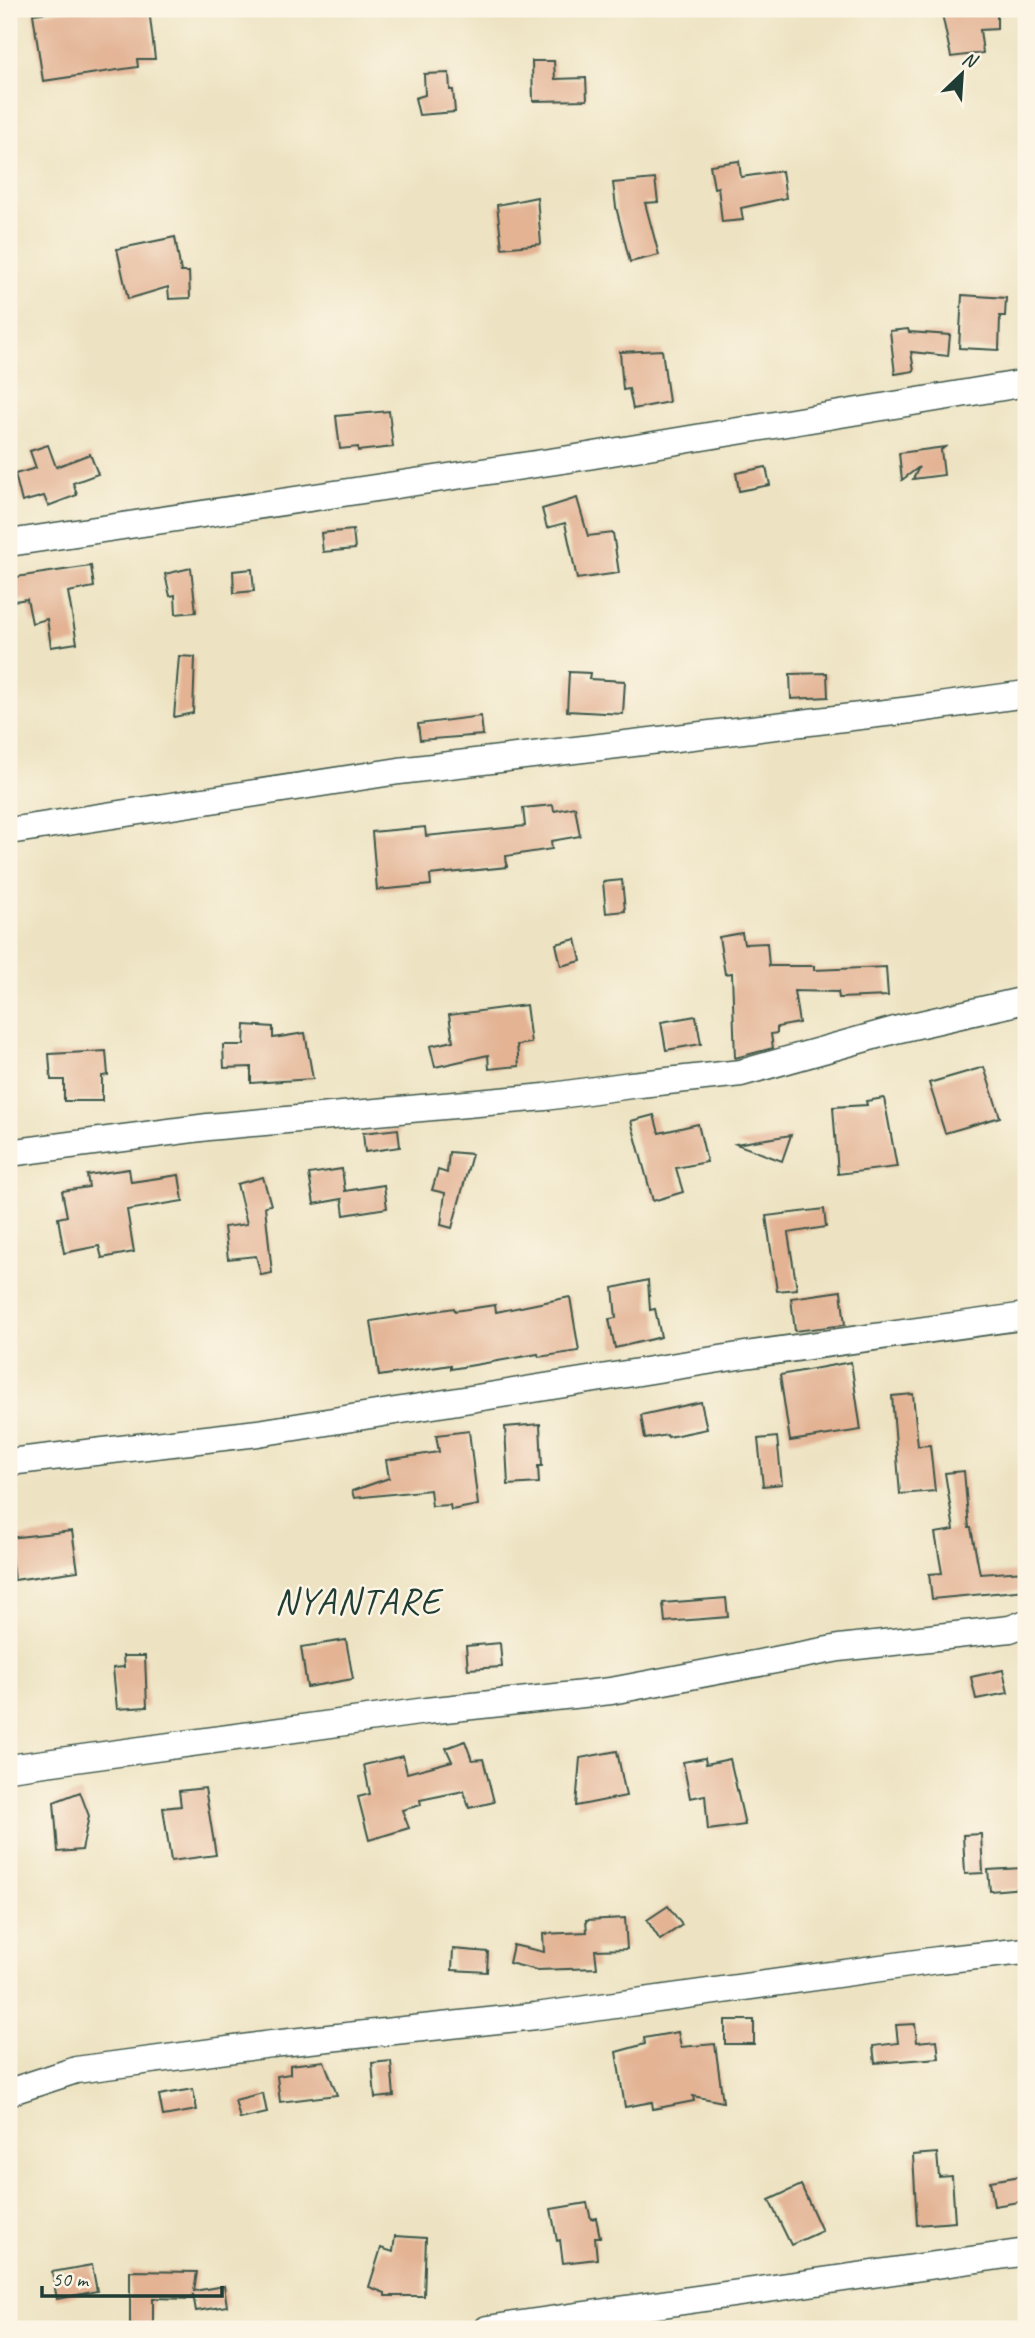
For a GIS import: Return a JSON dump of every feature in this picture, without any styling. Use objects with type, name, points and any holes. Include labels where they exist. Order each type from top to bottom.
[{"type":"street","points":[[9,543],[576,458],[1026,383]]},
{"type":"street","points":[[9,831],[399,771],[897,712],[1026,694]]},
{"type":"street","points":[[9,1153],[208,1127],[545,1097],[741,1073],[895,1030],[1026,1000]]},
{"type":"street","points":[[9,1462],[258,1433],[744,1355],[1026,1315]]},
{"type":"street","points":[[9,1768],[426,1711],[611,1691],[839,1648],[1010,1629],[1026,1623]]},
{"type":"street","points":[[9,2092],[76,2070],[272,2044],[536,2016],[938,1960],[1026,1951]]},
{"type":"street","points":[[487,2329],[1026,2252]]},
{"type":"building","points":[[75,9],[120,9],[120,12],[149,9],[155,59],[137,59],[138,67],[43,81],[33,14]]},
{"type":"building","points":[[941,9],[997,9],[997,29],[980,30],[983,53],[951,57]]},
{"type":"building","points":[[532,61],[554,61],[555,79],[586,78],[587,100],[533,101]]},
{"type":"building","points":[[449,73],[455,112],[419,115],[415,98],[425,95],[424,74]]},
{"type":"building","points":[[739,161],[741,177],[782,171],[786,198],[741,208],[743,220],[722,222],[718,187],[714,188],[710,165]]},
{"type":"building","points":[[655,179],[658,202],[645,203],[659,255],[630,262],[616,207],[613,183]]},
{"type":"building","points":[[537,197],[541,244],[502,248],[497,205]]},
{"type":"building","points":[[175,237],[181,272],[189,272],[190,298],[169,299],[168,287],[128,299],[117,249]]},
{"type":"building","points":[[962,295],[1006,298],[1005,316],[1000,316],[999,350],[959,348]]},
{"type":"building","points":[[908,329],[909,332],[950,335],[948,356],[911,352],[914,371],[895,374],[890,331]]},
{"type":"building","points":[[662,350],[669,402],[633,409],[629,389],[623,390],[620,352]]},
{"type":"building","points":[[389,411],[393,447],[358,451],[358,447],[340,449],[336,416]]},
{"type":"building","points":[[48,445],[56,467],[90,454],[98,474],[73,483],[77,495],[48,506],[44,496],[22,502],[15,474],[36,468],[30,451]]},
{"type":"building","points":[[945,447],[941,450],[944,475],[913,479],[919,467],[902,480],[899,453]]},
{"type":"building","points":[[766,467],[770,485],[739,491],[736,473]]},
{"type":"building","points":[[577,498],[588,536],[613,533],[619,573],[577,579],[565,523],[547,528],[542,509]]},
{"type":"building","points":[[353,530],[355,549],[323,552],[321,533]]},
{"type":"building","points":[[91,566],[94,587],[68,592],[77,643],[51,647],[47,619],[32,623],[27,599],[9,602],[9,578]]},
{"type":"building","points":[[191,568],[196,612],[176,614],[175,595],[170,596],[165,574]]},
{"type":"building","points":[[252,569],[254,591],[234,593],[233,571]]},
{"type":"building","points":[[179,656],[195,657],[193,713],[174,717]]},
{"type":"building","points":[[569,672],[590,673],[589,679],[625,681],[623,714],[567,711]]},
{"type":"building","points":[[827,673],[828,697],[791,699],[790,674]]},
{"type":"building","points":[[481,716],[483,735],[420,740],[418,724]]},
{"type":"building","points":[[553,805],[554,811],[575,807],[580,836],[551,841],[552,849],[506,856],[507,867],[430,875],[431,885],[377,890],[372,832],[425,827],[426,836],[525,826],[523,808]]},
{"type":"building","points":[[622,880],[625,911],[606,913],[603,882]]},
{"type":"building","points":[[742,933],[744,944],[767,943],[769,966],[814,966],[814,970],[886,967],[888,996],[839,998],[838,992],[794,991],[799,1023],[777,1027],[777,1033],[771,1034],[773,1048],[735,1058],[732,973],[725,974],[719,937]]},
{"type":"building","points":[[576,939],[581,961],[561,966],[556,944]]},
{"type":"building","points":[[526,1005],[531,1043],[517,1045],[519,1066],[489,1069],[488,1055],[435,1067],[430,1046],[453,1041],[449,1015]]},
{"type":"building","points":[[696,1016],[701,1044],[666,1050],[661,1022]]},
{"type":"building","points":[[245,1025],[273,1027],[273,1038],[305,1033],[313,1079],[251,1083],[251,1067],[224,1068],[223,1045],[244,1045]]},
{"type":"building","points":[[106,1051],[108,1075],[102,1076],[102,1101],[64,1101],[64,1080],[51,1080],[49,1054]]},
{"type":"building","points":[[984,1067],[1000,1117],[945,1133],[929,1083]]},
{"type":"building","points":[[884,1098],[897,1167],[838,1174],[833,1107],[867,1105],[866,1101]]},
{"type":"building","points":[[654,1115],[659,1133],[698,1124],[707,1162],[676,1168],[683,1192],[653,1201],[631,1121]]},
{"type":"building","points":[[398,1129],[400,1147],[365,1152],[363,1133]]},
{"type":"building","points":[[791,1135],[782,1161],[736,1144]]},
{"type":"building","points":[[449,1152],[472,1154],[452,1228],[441,1225],[445,1193],[432,1190],[438,1170],[447,1173]]},
{"type":"building","points":[[129,1169],[131,1182],[179,1175],[183,1201],[127,1210],[134,1252],[102,1258],[99,1246],[64,1253],[58,1218],[67,1216],[62,1191],[89,1187],[87,1175]]},
{"type":"building","points":[[342,1169],[345,1191],[384,1185],[387,1208],[344,1215],[342,1199],[314,1204],[309,1174]]},
{"type":"building","points":[[263,1177],[271,1205],[265,1206],[272,1273],[261,1275],[256,1256],[228,1259],[224,1227],[247,1224],[237,1184]]},
{"type":"building","points":[[824,1209],[826,1227],[788,1233],[797,1289],[777,1291],[766,1216]]},
{"type":"building","points":[[648,1280],[650,1310],[655,1309],[661,1337],[615,1348],[609,1319],[616,1318],[613,1288]]},
{"type":"building","points":[[841,1291],[845,1325],[795,1331],[791,1298]]},
{"type":"building","points":[[570,1297],[579,1351],[539,1357],[538,1354],[451,1369],[451,1365],[379,1376],[371,1321],[454,1308],[455,1311],[495,1305],[496,1312]]},
{"type":"building","points":[[851,1362],[861,1430],[790,1441],[780,1375]]},
{"type":"building","points":[[913,1394],[918,1446],[930,1445],[935,1491],[900,1494],[892,1396]]},
{"type":"building","points":[[701,1402],[707,1429],[645,1439],[641,1415]]},
{"type":"building","points":[[540,1424],[542,1466],[538,1466],[539,1483],[508,1485],[505,1427]]},
{"type":"building","points":[[469,1431],[478,1505],[451,1510],[450,1505],[432,1506],[430,1490],[354,1498],[352,1491],[389,1478],[386,1460],[439,1452],[436,1435]]},
{"type":"building","points":[[777,1437],[782,1484],[763,1486],[758,1439]]},
{"type":"building","points":[[964,1471],[969,1528],[980,1574],[1026,1571],[1026,1590],[932,1599],[929,1574],[942,1573],[935,1533],[954,1530],[945,1473]]},
{"type":"building","points":[[72,1531],[78,1571],[14,1580],[9,1538]]},
{"type":"building","points":[[726,1598],[728,1617],[665,1622],[663,1603]]},
{"type":"building","points":[[346,1640],[353,1679],[307,1687],[301,1647]]},
{"type":"building","points":[[500,1643],[502,1667],[468,1669],[466,1646]]},
{"type":"building","points":[[123,1656],[145,1656],[147,1707],[117,1709],[113,1668],[124,1667]]},
{"type":"building","points":[[1003,1670],[1008,1693],[976,1699],[971,1677]]},
{"type":"building","points":[[465,1741],[472,1760],[483,1759],[494,1802],[469,1808],[464,1791],[420,1800],[421,1805],[402,1810],[409,1828],[369,1840],[358,1797],[370,1794],[364,1765],[403,1756],[407,1773],[452,1761],[446,1748]]},
{"type":"building","points":[[617,1751],[626,1796],[576,1806],[580,1758]]},
{"type":"building","points":[[705,1758],[706,1764],[730,1759],[745,1825],[708,1830],[705,1795],[690,1798],[683,1762]]},
{"type":"building","points":[[205,1788],[216,1855],[171,1861],[163,1808],[181,1806],[179,1791]]},
{"type":"building","points":[[80,1792],[89,1816],[82,1850],[58,1852],[54,1802]]},
{"type":"building","points":[[981,1834],[983,1873],[965,1874],[963,1835]]},
{"type":"building","points":[[1022,1868],[1023,1888],[990,1891],[988,1870]]},
{"type":"building","points":[[668,1906],[682,1925],[660,1940],[647,1920]]},
{"type":"building","points":[[625,1918],[627,1949],[595,1950],[597,1968],[537,1970],[509,1963],[513,1945],[544,1952],[543,1934],[587,1932],[586,1920]]},
{"type":"building","points":[[453,1949],[488,1952],[487,1972],[452,1970]]},
{"type":"building","points":[[725,2020],[754,2020],[754,2044],[725,2044]]},
{"type":"building","points":[[915,2024],[917,2042],[937,2040],[939,2058],[875,2063],[873,2046],[898,2043],[896,2025]]},
{"type":"building","points":[[678,2032],[681,2047],[715,2044],[723,2102],[693,2096],[694,2101],[653,2109],[652,2102],[625,2107],[616,2052],[645,2044],[644,2038]]},
{"type":"building","points":[[324,2061],[337,2095],[280,2102],[277,2076],[290,2074],[290,2065]]},
{"type":"building","points":[[391,2061],[394,2096],[375,2098],[372,2063]]},
{"type":"building","points":[[193,2089],[197,2110],[163,2116],[159,2095]]},
{"type":"building","points":[[263,2093],[267,2113],[240,2119],[235,2100]]},
{"type":"building","points":[[937,2153],[939,2177],[952,2176],[955,2222],[917,2225],[913,2155]]},
{"type":"building","points":[[1021,2176],[1025,2201],[994,2206],[990,2181]]},
{"type":"building","points":[[801,2185],[822,2231],[791,2245],[769,2200]]},
{"type":"building","points":[[587,2203],[591,2219],[596,2218],[600,2237],[595,2237],[597,2259],[563,2263],[551,2209]]},
{"type":"building","points":[[395,2236],[426,2238],[424,2296],[385,2296],[385,2293],[369,2287],[381,2248],[393,2252]]},
{"type":"building","points":[[92,2265],[97,2291],[57,2299],[52,2272]]},
{"type":"building","points":[[130,2271],[197,2272],[194,2291],[224,2286],[227,2306],[196,2311],[193,2294],[192,2299],[153,2298],[153,2325],[130,2325]]},
{"type":"district","name":"NYANTARE","points":[[358,1600]]}]
